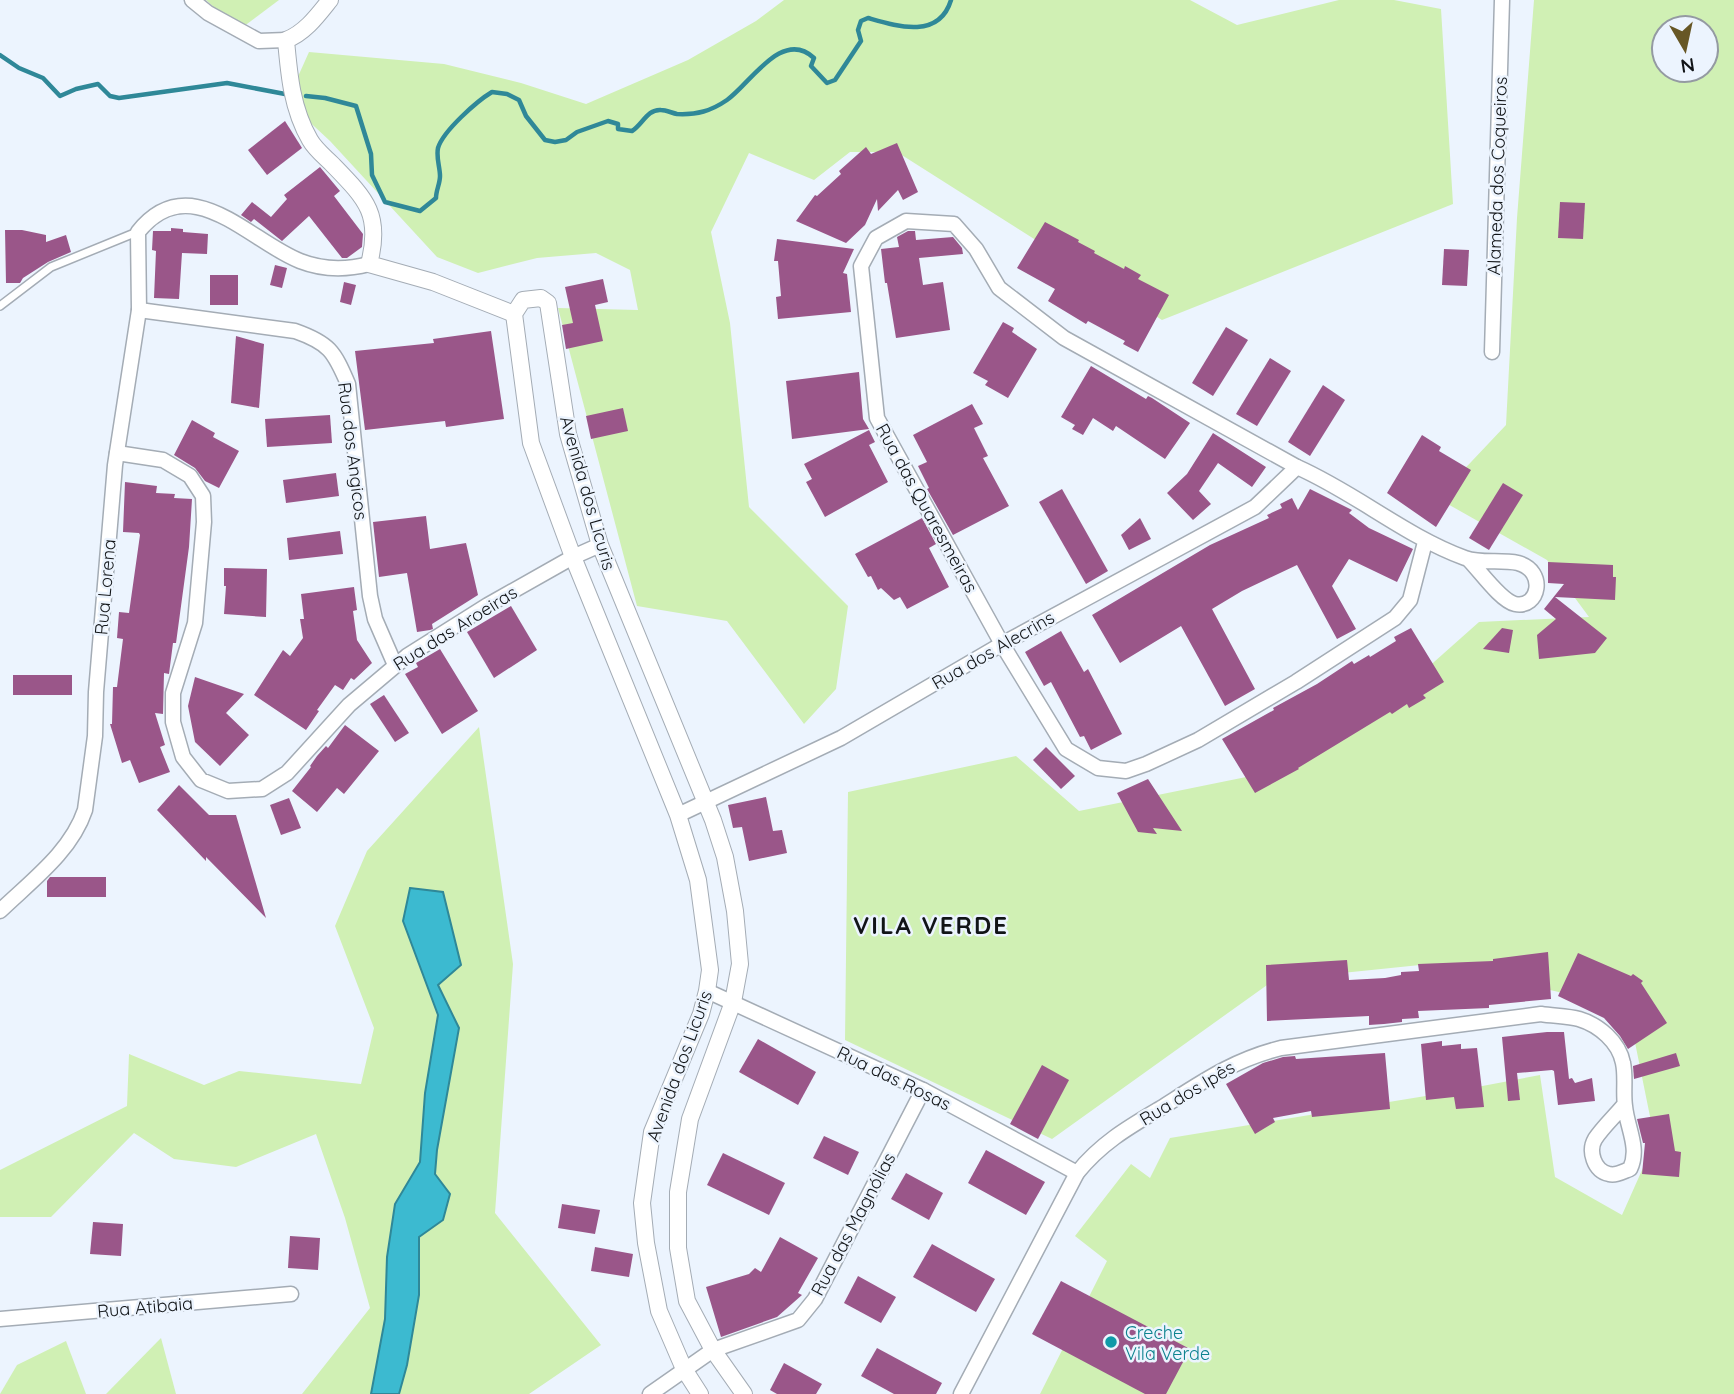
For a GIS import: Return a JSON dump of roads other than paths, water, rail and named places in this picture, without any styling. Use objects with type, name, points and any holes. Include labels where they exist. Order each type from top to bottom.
[{"type":"street","points":[[192,0],[208,13],[259,41],[295,37],[330,0]]},
{"type":"street","name":"Alameda dos Coqueiros","points":[[1492,352],[1502,0]]},
{"type":"street","points":[[286,40],[292,94],[311,143],[355,188],[370,213],[376,240],[369,264]]},
{"type":"street","points":[[138,232],[169,207],[194,207],[230,219],[298,261],[337,269],[369,264],[433,282],[514,314]]},
{"type":"street","name":"Rua das Quaresmeiras","points":[[1425,542],[1410,600],[1395,618],[1198,740],[1126,771],[1098,768],[1066,749],[1002,644],[877,418],[860,266],[876,238],[906,221],[954,224],[976,249],[999,288],[1064,338],[1297,467],[1327,480],[1425,542],[1469,560],[1501,560],[1521,564],[1532,570],[1537,579],[1537,590],[1531,599],[1515,604],[1504,598],[1469,560]]},
{"type":"street","name":"Rua Lorena","points":[[0,911],[48,866],[65,846],[81,822],[85,810],[94,748],[96,692],[117,453],[139,310],[138,232]]},
{"type":"street","name":"Avenida dos Licuris","points":[[700,1394],[684,1369],[659,1311],[646,1243],[642,1203],[652,1132],[701,1014],[707,991],[710,970],[700,894],[678,815],[573,557],[531,443],[514,314],[523,300],[541,298],[548,303],[568,435],[600,545],[706,802],[725,857],[735,911],[740,964],[733,1002],[690,1119],[678,1192],[678,1248],[687,1301],[713,1350],[744,1394]]},
{"type":"street","name":"Rua dos Angicos","points":[[139,310],[295,331],[319,339],[337,359],[348,384],[374,619],[395,665]]},
{"type":"street","name":"Rua das Aroeiras","points":[[117,453],[163,460],[190,476],[203,496],[204,522],[195,623],[173,692],[173,722],[183,757],[201,780],[228,791],[262,789],[287,773],[349,705],[395,665],[488,605],[573,557],[600,545]]},
{"type":"street","name":"Rua dos Alecrins","points":[[678,815],[841,738],[1002,644],[1255,507],[1297,467]]},
{"type":"street","name":"Rua das Rosas","points":[[707,991],[923,1090],[1077,1172]]},
{"type":"street","name":"Rua dos Ipês","points":[[961,1394],[1077,1172],[1093,1153],[1211,1075],[1257,1054],[1280,1048],[1541,1014],[1579,1019],[1611,1039],[1624,1064],[1624,1105],[1636,1156],[1630,1169],[1618,1174],[1608,1174],[1596,1166],[1591,1153],[1594,1140],[1624,1105]]},
{"type":"street","name":"Rua das Magnólias","points":[[650,1394],[713,1350],[798,1320],[815,1299],[923,1090]]},
{"type":"street","name":"Rua Atibaia","points":[[0,1319],[291,1294]]},
{"type":"lane","points":[[0,306],[51,267],[138,232]]},
{"type":"water","points":[[410,888],[443,892],[461,965],[438,985],[459,1028],[435,1174],[450,1194],[443,1220],[419,1237],[419,1295],[399,1394],[371,1394],[385,1319],[387,1257],[395,1204],[420,1162],[425,1093],[438,1015],[403,921]]},
{"type":"waterway","points":[[306,96],[356,106],[371,154],[372,175],[385,202],[420,211],[436,198],[440,176],[438,148],[441,141],[461,117],[492,92],[507,94],[519,100],[526,116],[545,140],[566,140],[577,132],[608,121],[618,124],[618,129],[632,131],[656,110],[691,114],[715,107],[727,100],[767,62],[790,50],[802,51],[814,58],[811,66],[827,83],[835,80],[861,41],[858,30],[861,21],[868,18],[903,26],[927,25],[937,21],[945,13],[951,0]]},
{"type":"waterway","points":[[0,55],[19,68],[43,78],[60,96],[98,84],[110,96],[119,98],[227,83],[285,94]]},
{"type":"place","name":"Creche Vila Verde","points":[[1111,1342]]},
{"type":"district","name":"VILA VERDE","points":[[931,925]]}]
